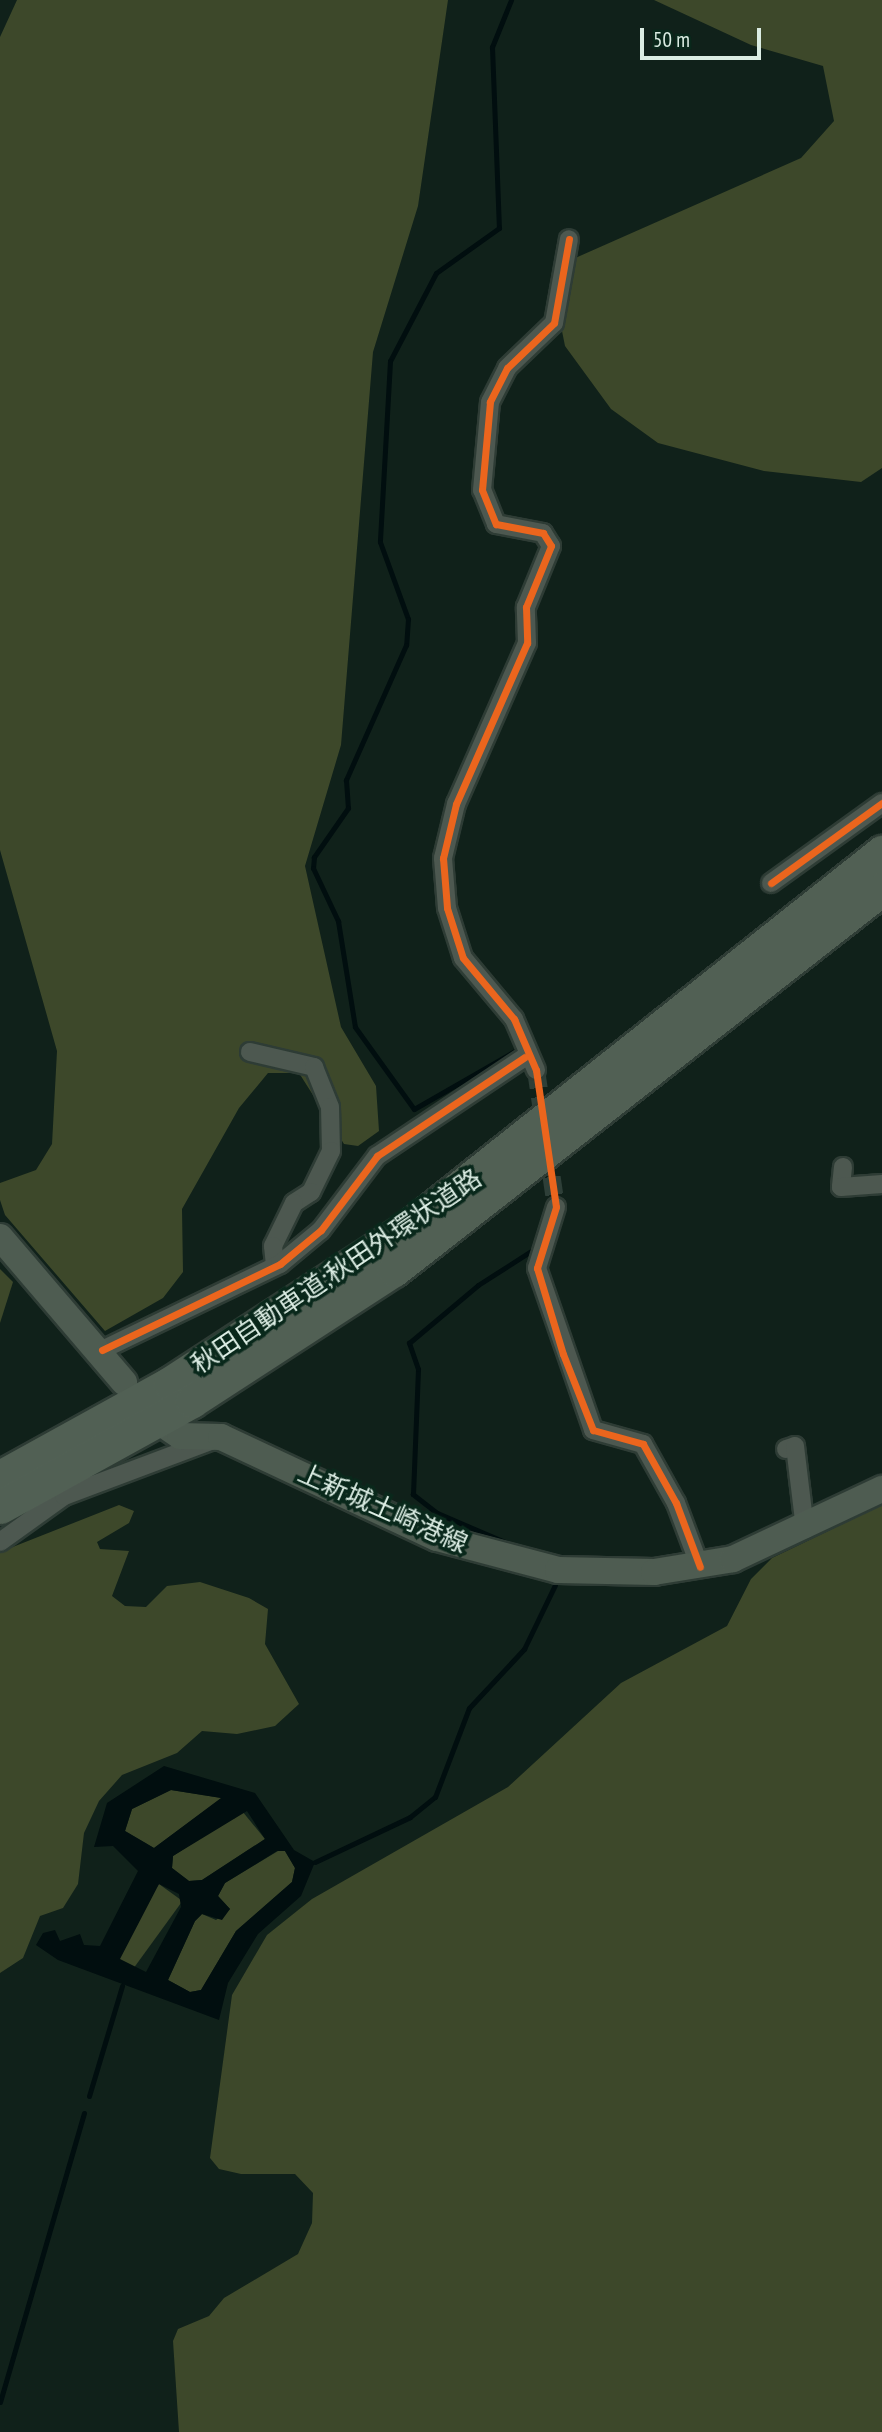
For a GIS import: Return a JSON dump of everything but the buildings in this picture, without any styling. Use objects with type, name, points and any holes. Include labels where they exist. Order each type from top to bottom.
[{"type":"highway","name":"秋田自動車道;秋田外環状道路","points":[[0,1477],[170,1383],[405,1230],[882,852]]},
{"type":"highway","name":"秋田自動車道;秋田外環状道路","points":[[0,1507],[192,1402],[394,1269],[882,889]]},
{"type":"main road","points":[[0,1237],[102,1350],[124,1382]]},
{"type":"main road","name":"上新城土崎港線","points":[[167,1427],[190,1437],[221,1437],[437,1538],[516,1563],[598,1573],[700,1567],[765,1549],[882,1489]]},
{"type":"street","points":[[102,1350],[275,1266],[321,1230],[377,1156],[530,1064],[514,1019],[463,958],[447,908],[443,858],[456,804],[527,643],[526,607],[551,546],[543,533],[496,524],[482,490],[490,402],[507,368],[554,323],[569,239]]},
{"type":"street","points":[[771,883],[882,803]]},
{"type":"street","points":[[250,1052],[314,1067],[330,1107],[331,1151],[311,1192],[294,1203],[273,1246],[275,1266]]},
{"type":"street","points":[[843,1167],[841,1187],[882,1184]]},
{"type":"street","points":[[556,1207],[537,1268],[593,1430],[643,1444],[676,1503],[700,1567]]},
{"type":"street","points":[[0,1542],[64,1496],[221,1437]]},
{"type":"street","points":[[786,1449],[795,1446],[805,1529]]},
{"type":"green space","points":[[17,0],[448,0],[418,206],[373,352],[341,745],[305,866],[341,1027],[376,1086],[379,1131],[358,1146],[344,1144],[299,1073],[268,1073],[239,1108],[182,1209],[183,1272],[163,1298],[105,1331],[5,1215],[0,1200],[0,1183],[36,1170],[52,1144],[57,1051],[0,850],[0,37]]},
{"type":"green space","points":[[654,0],[882,0],[882,468],[861,482],[764,471],[658,443],[611,409],[565,346],[555,296],[573,259],[801,158],[834,121],[823,66],[751,45]]},
{"type":"green space","points":[[0,1269],[13,1282],[0,1323]]},
{"type":"green space","points":[[119,1505],[134,1511],[129,1523],[97,1542],[100,1549],[129,1551],[112,1596],[125,1606],[146,1607],[167,1586],[200,1582],[249,1598],[268,1609],[265,1644],[299,1704],[275,1726],[237,1734],[202,1731],[177,1753],[122,1775],[99,1801],[84,1833],[78,1884],[63,1908],[40,1916],[23,1958],[0,1973],[0,1552]]},
{"type":"green space","points":[[882,1505],[882,2432],[179,2432],[173,2341],[178,2329],[209,2316],[224,2298],[298,2254],[312,2223],[313,2193],[295,2174],[241,2174],[219,2169],[210,2158],[232,1995],[267,1935],[312,1899],[508,1787],[621,1683],[727,1626],[751,1579],[772,1558]]},
{"type":"green space","points":[[171,1790],[222,1798],[154,1848],[125,1831],[132,1809]]},
{"type":"green space","points":[[242,1811],[265,1839],[202,1880],[189,1881],[172,1868],[173,1856]]},
{"type":"green space","points":[[278,1851],[285,1851],[295,1868],[292,1882],[236,1931],[201,1990],[190,1992],[168,1980],[195,1921],[202,1914],[216,1920],[230,1909],[218,1896],[225,1883]]},
{"type":"green space","points":[[159,1884],[182,1901],[132,1970],[109,1953]]},
{"type":"shaded area","points":[[164,1766],[255,1793],[294,1850],[315,1862],[301,1896],[258,1934],[228,1983],[219,2020],[58,1960],[36,1945],[43,1933],[55,1930],[60,1941],[80,1934],[84,1945],[100,1946],[138,1871],[113,1846],[94,1847],[107,1803]],"holes":[[[171,1790],[221,1798],[154,1848],[125,1831],[132,1809]],[[247,1811],[265,1839],[202,1880],[189,1881],[172,1868],[173,1856]],[[277,1851],[285,1851],[295,1868],[292,1882],[236,1931],[201,1990],[190,1992],[168,1980],[195,1921],[202,1914],[222,1920],[230,1909],[218,1896],[225,1883]],[[159,1884],[179,1894],[181,1907],[146,1972],[120,1959]]]},
{"type":"waterway","points":[[511,0],[492,47],[499,228],[436,273],[390,361],[380,542],[408,619],[406,645],[346,780],[348,808],[314,857],[313,868],[338,921],[355,1027],[414,1109],[515,1051]]},
{"type":"waterway","points":[[514,1546],[437,1513],[413,1494],[418,1369],[409,1343],[478,1285],[539,1246]]},
{"type":"waterway","points":[[315,1862],[410,1817],[435,1797],[469,1708],[524,1649],[555,1585]]},
{"type":"waterway","points":[[89,2096],[122,1986]]},
{"type":"waterway","points":[[0,2402],[84,2113]]},
{"type":"tunnel","points":[[536,1070],[556,1207]]},
{"type":"cycle path","points":[[569,239],[554,323],[507,368],[490,402],[482,490],[496,524],[543,533],[551,546],[526,607],[527,643],[456,804],[443,858],[447,908],[463,958],[514,1019],[536,1070],[556,1207],[537,1268],[563,1354],[593,1430],[643,1444],[676,1503],[700,1567]]},
{"type":"cycle path","points":[[771,883],[882,803]]},
{"type":"cycle path","points":[[102,1350],[280,1264],[321,1230],[377,1156],[525,1057]]}]
